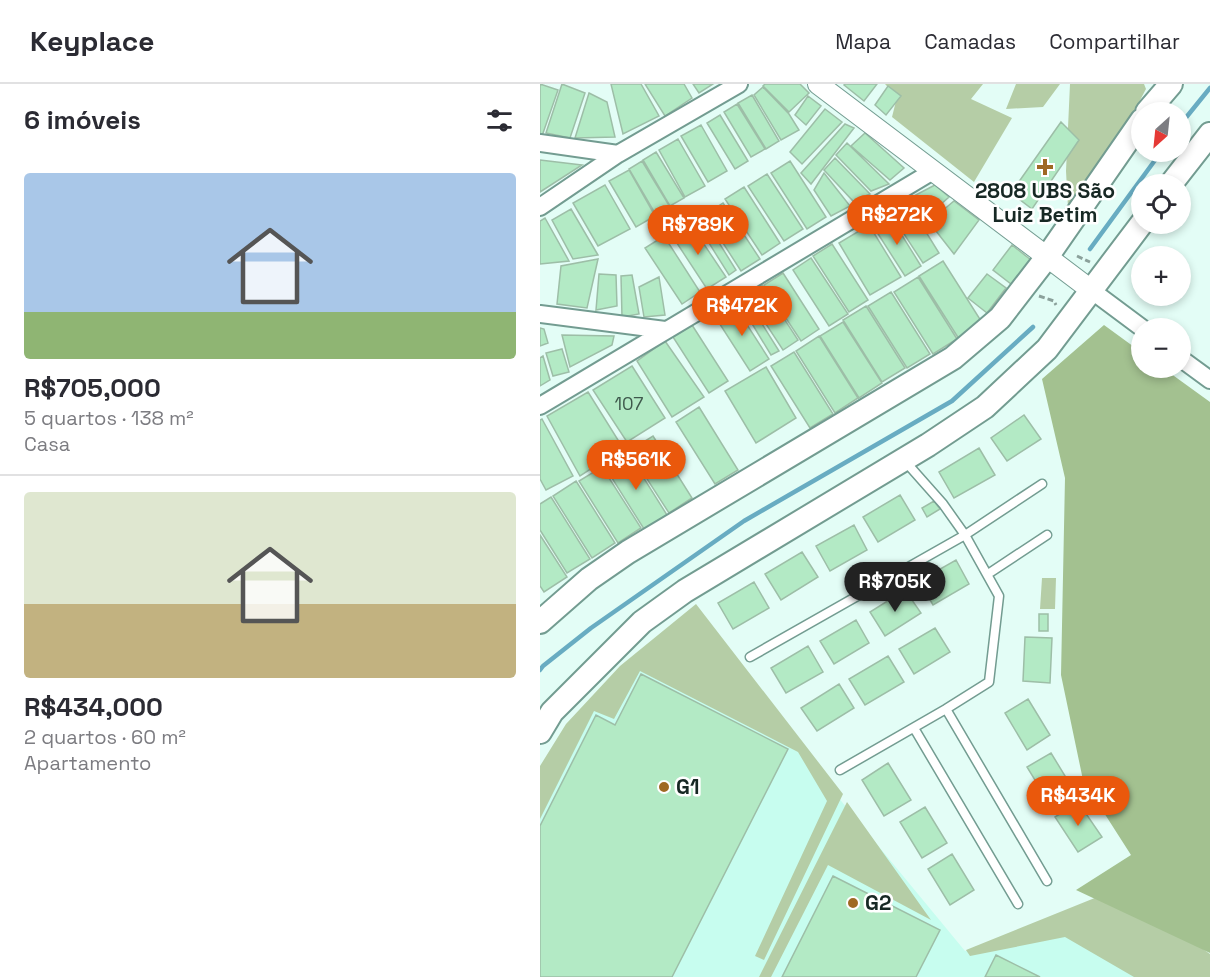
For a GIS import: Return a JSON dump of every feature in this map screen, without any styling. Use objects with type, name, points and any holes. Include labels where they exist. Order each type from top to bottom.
[{"type":"main road","points":[[1151,102],[1171,84]]},
{"type":"main road","points":[[540,621],[589,579],[628,552],[953,358],[1000,318],[1047,257],[1131,131]]},
{"type":"main road","points":[[1179,174],[1210,134]]},
{"type":"main road","points":[[540,732],[552,712],[642,622],[685,591],[904,459],[992,400],[1047,349],[1134,234]]},
{"type":"street","points":[[540,207],[618,154],[739,84]]},
{"type":"street","points":[[818,84],[1131,320]]},
{"type":"street","points":[[540,143],[618,154]]},
{"type":"street","points":[[540,406],[933,171]]},
{"type":"street","points":[[540,314],[665,330]]},
{"type":"street","points":[[1191,366],[1210,380]]},
{"type":"lane","points":[[840,770],[988,682],[999,596],[965,535],[943,504],[904,459]]},
{"type":"lane","points":[[750,657],[965,535],[1042,484]]},
{"type":"lane","points":[[988,574],[1047,535]]},
{"type":"lane","points":[[946,709],[1047,881]]},
{"type":"lane","points":[[914,728],[1018,904]]},
{"type":"path","points":[[1072,253],[1095,265]]},
{"type":"path","points":[[1036,295],[1054,301],[1056,307]]},
{"type":"shaded area","points":[[885,84],[983,84],[971,99],[1012,118],[974,182],[892,117],[897,97]]},
{"type":"shaded area","points":[[1016,84],[1060,84],[1043,107],[1006,109]]},
{"type":"shaded area","points":[[1070,84],[1144,84],[1146,89],[1139,102],[1131,102],[1131,117],[1115,147],[1068,208],[1066,171]]},
{"type":"shaded area","points":[[1104,325],[1131,345],[1131,378],[1177,378],[1210,402],[1210,953],[1076,890],[1131,855],[1083,780],[1061,675],[1065,478],[1042,379]]},
{"type":"shaded area","points":[[1042,578],[1056,578],[1055,609],[1040,609]]},
{"type":"shaded area","points":[[696,604],[843,794],[764,960],[755,956],[827,801],[798,752],[640,671],[614,719],[594,711],[540,819],[540,766],[566,724],[620,666]]},
{"type":"shaded area","points":[[695,610],[842,802],[965,951],[1090,923],[1158,977],[540,977],[540,781],[573,731]]},
{"type":"shaded area","points":[[847,802],[931,920],[828,865],[771,977],[759,977]]},
{"type":"shaded area","points":[[1117,889],[1210,954],[1210,977],[1134,977],[1065,937],[970,956],[966,950]]},
{"type":"building","points":[[540,84],[558,90],[542,136],[540,135]]},
{"type":"building","points":[[562,84],[585,93],[570,138],[546,133]]},
{"type":"building","points":[[611,84],[641,84],[659,116],[623,134]]},
{"type":"building","points":[[645,84],[684,84],[692,98],[665,116]]},
{"type":"building","points":[[693,84],[713,84],[699,93]]},
{"type":"building","points":[[765,84],[800,84],[809,93],[789,112],[763,86]]},
{"type":"building","points":[[845,84],[877,84],[864,101]]},
{"type":"building","points":[[888,86],[901,96],[886,115],[875,105]]},
{"type":"building","points":[[763,87],[789,114],[799,130],[781,140],[754,95]]},
{"type":"building","points":[[589,93],[607,102],[615,137],[575,138]]},
{"type":"building","points":[[752,95],[779,141],[766,149],[738,103]]},
{"type":"building","points":[[808,96],[821,106],[806,125],[795,115]]},
{"type":"building","points":[[737,104],[765,149],[751,157],[724,112]]},
{"type":"building","points":[[825,109],[842,122],[802,164],[790,152]]},
{"type":"building","points":[[720,115],[748,161],[735,169],[707,123]]},
{"type":"building","name":"2808 UBS São Luiz Betim","points":[[1061,122],[1079,140],[1032,209],[1011,193]]},
{"type":"building","points":[[845,124],[854,128],[811,184],[801,173]]},
{"type":"building","points":[[701,125],[727,171],[708,182],[681,136]]},
{"type":"building","points":[[865,133],[904,168],[890,180],[851,146]]},
{"type":"building","points":[[678,139],[705,186],[685,197],[659,150]]},
{"type":"building","points":[[847,143],[889,184],[871,191],[836,155]]},
{"type":"building","points":[[656,152],[684,198],[670,206],[643,160]]},
{"type":"building","points":[[835,158],[870,194],[853,201],[824,170]]},
{"type":"building","points":[[540,160],[582,165],[540,192]]},
{"type":"building","points":[[642,161],[670,207],[656,215],[629,169]]},
{"type":"building","points":[[790,161],[826,217],[807,229],[771,173]]},
{"type":"building","points":[[629,170],[655,216],[636,227],[609,181]]},
{"type":"building","points":[[824,173],[850,206],[831,216],[814,190]]},
{"type":"building","points":[[767,174],[803,229],[784,241],[748,186]]},
{"type":"building","points":[[605,185],[630,229],[598,246],[573,203]]},
{"type":"building","points":[[935,185],[949,197],[922,221],[908,199]]},
{"type":"building","points":[[744,187],[780,243],[762,255],[725,199]]},
{"type":"building","points":[[954,201],[979,220],[954,254],[929,222]]},
{"type":"building","points":[[723,203],[760,259],[741,271],[705,215]]},
{"type":"building","points":[[908,203],[939,253],[923,263],[891,214]]},
{"type":"building","points":[[571,209],[598,255],[573,259],[552,220]]},
{"type":"building","points":[[701,214],[736,270],[729,275],[694,219]]},
{"type":"building","points":[[890,216],[921,266],[905,276],[873,226]]},
{"type":"building","points":[[545,218],[569,261],[540,264],[540,221]]},
{"type":"building","points":[[689,222],[726,277],[707,289],[671,234]]},
{"type":"building","points":[[869,225],[901,277],[870,295],[839,243]]},
{"type":"building","points":[[664,236],[700,292],[682,304],[645,248]]},
{"type":"building","points":[[832,244],[868,300],[849,312],[813,256]]},
{"type":"building","points":[[1012,245],[1031,260],[1011,284],[993,270]]},
{"type":"building","points":[[811,258],[848,314],[829,326],[793,270]]},
{"type":"building","points":[[598,259],[587,308],[557,304],[561,266]]},
{"type":"building","points":[[943,261],[983,324],[959,339],[919,276]]},
{"type":"building","points":[[783,273],[819,329],[801,341],[764,285]]},
{"type":"building","points":[[599,274],[616,275],[617,306],[596,310]]},
{"type":"building","points":[[987,274],[1006,288],[987,313],[968,298]]},
{"type":"building","points":[[632,275],[639,314],[622,317],[621,276]]},
{"type":"building","points":[[659,277],[665,315],[644,317],[639,287]]},
{"type":"building","points":[[918,277],[957,339],[933,354],[894,292]]},
{"type":"building","points":[[762,285],[798,340],[783,350],[747,295]]},
{"type":"building","points":[[891,292],[930,354],[907,368],[868,306]]},
{"type":"building","points":[[744,295],[779,351],[771,355],[737,299]]},
{"type":"building","points":[[733,303],[769,359],[750,371],[714,315]]},
{"type":"building","points":[[866,306],[905,368],[882,382],[843,320]]},
{"type":"building","points":[[843,322],[882,383],[859,398],[820,336]]},
{"type":"building","points":[[692,325],[728,381],[709,393],[673,337]]},
{"type":"building","points":[[540,328],[544,329],[548,343],[540,346]]},
{"type":"building","points":[[562,335],[614,336],[612,345],[570,367]]},
{"type":"building","points":[[819,336],[858,398],[835,413],[796,351]]},
{"type":"building","points":[[665,341],[704,397],[672,417],[637,361]]},
{"type":"building","points":[[562,349],[569,372],[553,376],[546,353]]},
{"type":"building","points":[[794,352],[833,414],[810,428],[771,366]]},
{"type":"building","points":[[543,356],[550,380],[540,386],[540,358]]},
{"type":"building","points":[[632,366],[665,418],[627,442],[593,390]]},
{"type":"building","points":[[766,367],[796,418],[756,443],[725,391]]},
{"type":"building","points":[[588,392],[623,448],[580,476],[547,416]]},
{"type":"building","points":[[699,407],[738,470],[715,484],[676,422]]},
{"type":"building","points":[[1024,415],[1041,439],[1007,461],[991,438]]},
{"type":"building","points":[[542,419],[573,476],[546,490],[540,479],[540,420]]},
{"type":"building","points":[[653,436],[692,498],[669,513],[629,451]]},
{"type":"building","points":[[979,448],[995,475],[954,498],[939,472]]},
{"type":"building","points":[[628,453],[667,515],[644,529],[605,467]]},
{"type":"building","points":[[602,467],[641,528],[618,543],[579,481]]},
{"type":"building","points":[[576,481],[615,543],[592,558],[553,496]]},
{"type":"building","points":[[900,495],[915,520],[878,542],[863,517]]},
{"type":"building","points":[[551,497],[590,559],[567,573],[540,530],[540,504]]},
{"type":"building","points":[[934,501],[940,509],[927,517],[922,508]]},
{"type":"building","points":[[854,525],[867,550],[830,571],[816,546]]},
{"type":"building","points":[[540,535],[567,577],[544,592],[540,586]]},
{"type":"building","points":[[802,552],[818,577],[781,600],[765,574]]},
{"type":"building","points":[[956,560],[969,584],[933,605],[919,581]]},
{"type":"building","points":[[754,582],[769,608],[733,629],[718,603]]},
{"type":"building","points":[[905,590],[921,613],[885,636],[870,612]]},
{"type":"building","points":[[1039,614],[1048,614],[1048,631],[1039,631]]},
{"type":"building","points":[[856,620],[869,643],[834,664],[820,641]]},
{"type":"building","points":[[935,628],[950,652],[914,674],[899,649]]},
{"type":"building","points":[[1025,637],[1052,638],[1050,683],[1023,681]]},
{"type":"building","points":[[808,646],[823,672],[786,693],[771,668]]},
{"type":"building","points":[[888,656],[904,682],[865,705],[849,679]]},
{"type":"building","name":"G1","points":[[641,674],[788,749],[672,977],[540,977],[540,826],[596,715],[615,725]]},
{"type":"building","points":[[839,684],[854,708],[817,731],[801,708]]},
{"type":"building","points":[[1028,699],[1050,735],[1027,750],[1005,713]]},
{"type":"building","points":[[1051,753],[1073,789],[1049,803],[1027,767]]},
{"type":"building","points":[[888,763],[911,800],[884,816],[862,780]]},
{"type":"building","points":[[1078,802],[1102,837],[1078,852],[1055,817]]},
{"type":"building","points":[[925,807],[947,843],[922,858],[900,822]]},
{"type":"building","points":[[952,854],[974,890],[950,905],[928,869]]},
{"type":"building","name":"G2","points":[[833,876],[940,930],[916,977],[782,977]]},
{"type":"building","points":[[996,955],[1040,977],[985,977]]},
{"type":"waterway","points":[[1191,111],[1210,88]]},
{"type":"waterway","points":[[1090,249],[1154,162]]},
{"type":"waterway","points":[[540,670],[591,628],[744,521],[952,401],[1033,327]]},
{"type":"place","name":"2808 UBS São Luiz Betim","points":[[1045,167]]},
{"type":"place","name":"G1","points":[[664,787]]},
{"type":"place","name":"G2","points":[[853,903]]}]
